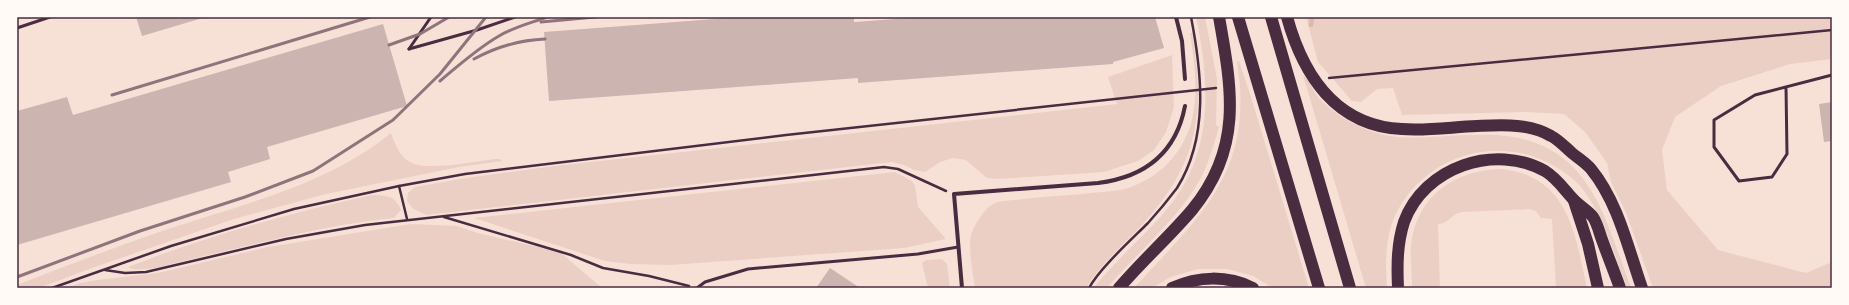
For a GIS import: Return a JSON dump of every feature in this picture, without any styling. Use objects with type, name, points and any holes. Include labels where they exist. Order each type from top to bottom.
[{"type":"highway","points":[[1120,288],[1192,209],[1214,175],[1224,150],[1230,119],[1230,83],[1219,17]]},
{"type":"highway","points":[[1238,17],[1319,288]]},
{"type":"highway","points":[[1271,17],[1350,288]]},
{"type":"highway","points":[[1287,17],[1301,54],[1312,76],[1322,90],[1334,102],[1357,118],[1370,124],[1401,129],[1499,125],[1524,126],[1551,136],[1591,168],[1613,204],[1642,288]]},
{"type":"highway","points":[[1398,288],[1397,253],[1405,222],[1419,197],[1432,183],[1445,173],[1474,162],[1491,159],[1513,160],[1526,163],[1554,178],[1574,201],[1594,218],[1620,288]]},
{"type":"highway","points":[[1574,201],[1588,244],[1598,288]]},
{"type":"highway","points":[[1172,288],[1186,282],[1212,278],[1229,280],[1253,288]]},
{"type":"street","points":[[1176,17],[1182,41],[1186,79]]},
{"type":"street","points":[[962,288],[954,194],[1098,183],[1116,180],[1132,175],[1146,167],[1166,150],[1181,124],[1185,106]]},
{"type":"lane","points":[[17,28],[50,17]]},
{"type":"lane","points":[[431,17],[409,49],[477,30],[515,17]]},
{"type":"lane","points":[[1786,87],[1787,154],[1772,177],[1739,181],[1714,147],[1714,120],[1755,95],[1832,75]]},
{"type":"lane","points":[[696,288],[705,282],[748,269],[918,254],[958,247]]},
{"type":"path","points":[[1373,74],[1832,30]]},
{"type":"path","points":[[52,288],[171,246],[286,212],[399,186],[465,174],[519,166],[1160,94]]},
{"type":"path","points":[[103,270],[125,273],[146,272],[286,240],[365,225],[407,219],[443,217],[884,166],[898,169],[954,194]]},
{"type":"path","points":[[399,186],[407,219]]},
{"type":"path","points":[[443,217],[571,255],[603,268],[649,276],[696,288]]},
{"type":"shaded area","points":[[1196,17],[1205,17],[1217,79],[1216,125],[1219,127],[1209,159],[1201,178],[1192,193],[1170,221],[1107,288],[1094,288],[1168,208],[1183,187],[1194,164],[1201,141],[1205,92],[1201,42]]},
{"type":"shaded area","points":[[1306,17],[1832,17],[1832,59],[1790,64],[1721,86],[1675,117],[1662,150],[1667,190],[1718,250],[1806,273],[1832,262],[1832,288],[1653,288],[1626,213],[1611,182],[1607,163],[1585,132],[1564,114],[1525,112],[1402,115],[1393,88],[1377,89],[1361,102],[1352,101],[1318,62]]},
{"type":"shaded area","points":[[1190,33],[1192,33],[1198,89],[1197,114],[1193,137],[1186,160],[1175,182],[1140,227],[1104,264],[1086,288],[975,288],[971,260],[971,238],[976,224],[988,208],[996,202],[1125,189],[1148,178],[1169,162],[1180,148],[1188,133],[1195,101],[1194,67]]},
{"type":"shaded area","points":[[1172,55],[1174,107],[1166,132],[1154,150],[1138,161],[1104,172],[997,179],[987,178],[966,160],[953,158],[940,162],[925,172],[914,170],[904,165],[892,162],[426,215],[412,208],[407,201],[408,193],[415,187],[466,178],[555,166],[1117,104],[1108,77]]},
{"type":"shaded area","points":[[1239,61],[1309,288],[1273,288],[1253,276],[1227,269],[1198,269],[1171,277],[1152,288],[1134,288],[1201,213],[1217,188],[1230,162],[1238,133],[1240,100],[1237,62]]},
{"type":"shaded area","points":[[1303,75],[1318,97],[1331,109],[1352,123],[1377,133],[1398,137],[1465,135],[1507,136],[1536,143],[1559,155],[1577,171],[1592,191],[1603,213],[1631,288],[1627,288],[1608,235],[1596,209],[1577,183],[1554,166],[1533,156],[1511,151],[1489,151],[1468,155],[1447,163],[1429,174],[1412,189],[1394,217],[1391,227],[1386,257],[1387,288],[1366,288]]},
{"type":"shaded area","points":[[391,133],[398,150],[404,158],[412,163],[441,166],[496,159],[500,159],[502,161],[459,167],[326,194],[234,219],[39,288],[17,288],[17,285],[109,250],[282,192],[311,180],[339,167],[366,151]]},
{"type":"shaded area","points":[[1500,169],[1523,174],[1541,183],[1555,195],[1565,210],[1572,228],[1578,247],[1587,288],[1556,288],[1552,219],[1541,218],[1536,211],[1529,209],[1462,212],[1458,213],[1446,222],[1438,224],[1440,288],[1412,288],[1411,245],[1415,228],[1421,213],[1429,200],[1440,189],[1453,181],[1467,175]]},
{"type":"shaded area","points":[[895,172],[912,181],[915,186],[918,207],[946,239],[904,248],[670,265],[630,264],[605,261],[474,218]]},
{"type":"shaded area","points":[[372,195],[390,197],[399,205],[401,210],[394,218],[367,221],[313,231],[161,267],[139,270],[128,267],[188,245],[248,226],[310,209]]},
{"type":"shaded area","points":[[411,224],[457,226],[478,233],[560,252],[602,288],[66,288],[80,283],[97,280],[158,273],[268,247]]},
{"type":"shaded area","points":[[942,259],[947,264],[950,288],[930,288],[927,285],[922,263],[926,260]]},
{"type":"building","points":[[136,17],[206,17],[142,36]]},
{"type":"building","points":[[741,17],[854,17],[854,22],[923,17],[1155,17],[1164,48],[1113,62],[1113,64],[858,83],[858,78],[549,101],[544,32]]},
{"type":"building","points":[[383,24],[407,106],[267,147],[270,159],[228,172],[231,182],[17,245],[17,111],[67,97],[73,115]]},
{"type":"building","points":[[1832,102],[1832,141],[1824,142],[1819,104]]},
{"type":"building","points":[[830,268],[860,288],[816,288]]},
{"type":"waterway","points":[[1311,25],[1312,17]]},
{"type":"railway","points":[[112,95],[370,17]]},
{"type":"railway","points":[[389,45],[420,34],[449,17]]},
{"type":"railway","points":[[17,277],[140,231],[245,197],[313,171],[393,120],[440,74],[486,17]]},
{"type":"railway","points":[[440,81],[476,51],[499,36],[547,17]]},
{"type":"railway","points":[[541,22],[595,17]]},
{"type":"railway","points":[[474,59],[508,45],[545,39]]}]
